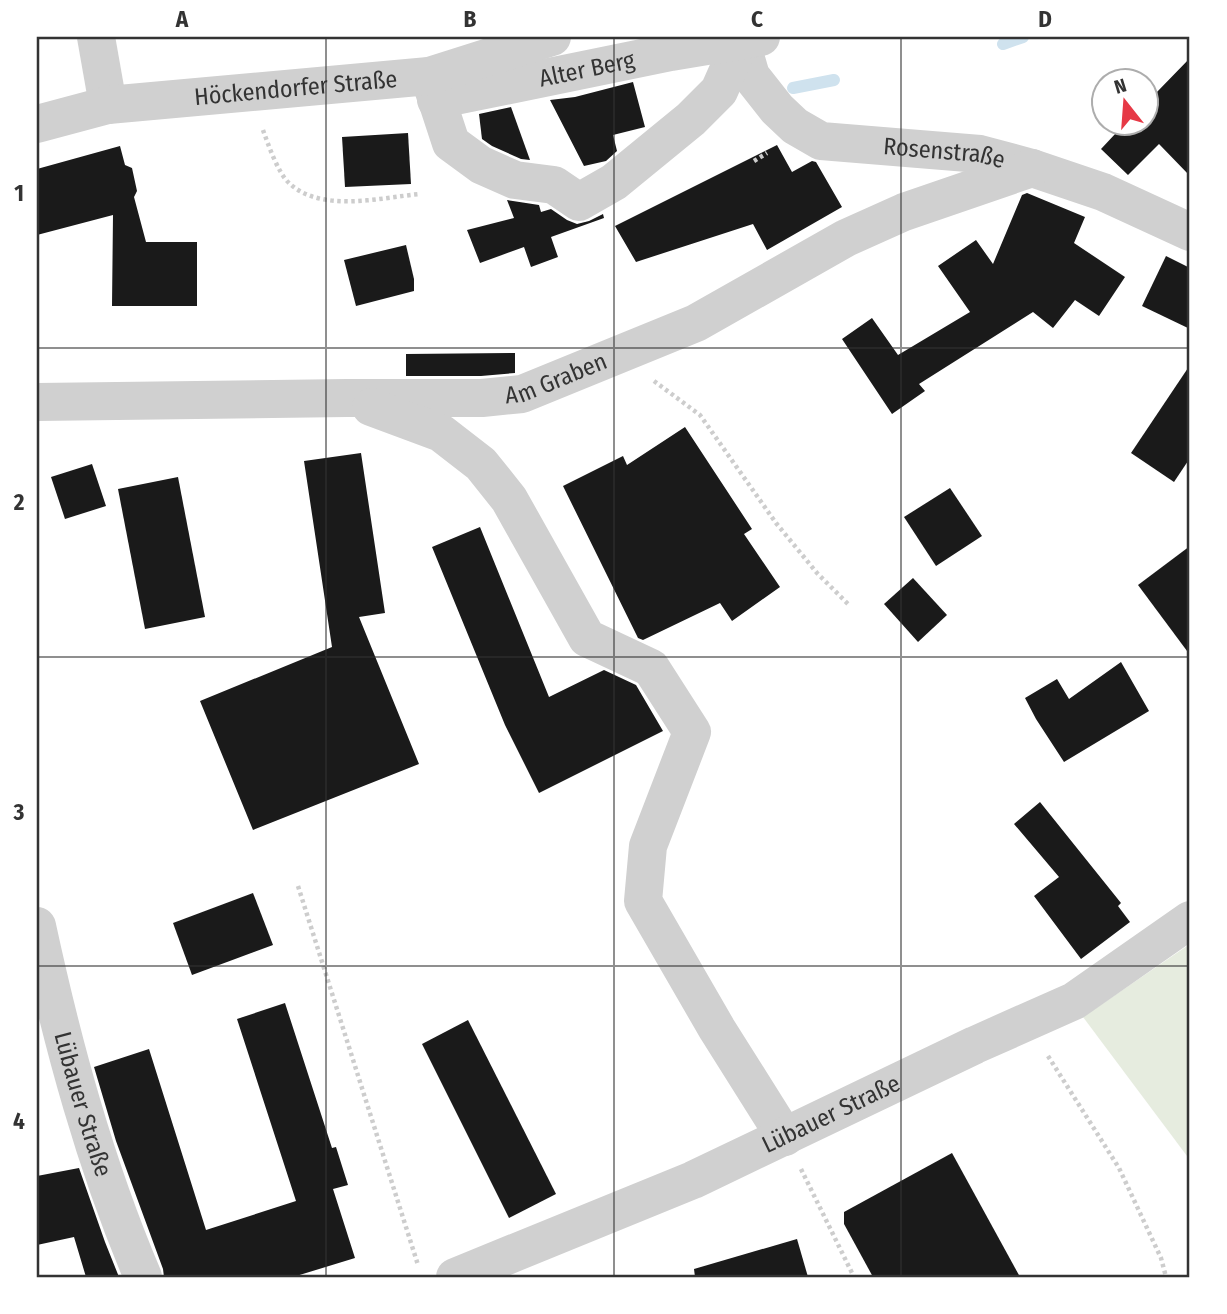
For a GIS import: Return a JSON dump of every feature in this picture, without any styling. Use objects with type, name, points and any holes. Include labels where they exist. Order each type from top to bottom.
[{"type":"street","points":[[96,37],[108,105]]},
{"type":"street","name":"Höckendorfer Straße","points":[[37,124],[108,105],[433,88],[552,37]]},
{"type":"street","points":[[433,88],[451,143],[481,165],[515,180],[554,185],[579,202],[614,182],[691,119],[719,91],[749,38]]},
{"type":"street","name":"Alter Berg","points":[[433,88],[749,38]]},
{"type":"street","name":"Rosenstraße","points":[[749,38],[751,76],[777,109],[795,126],[821,141],[980,155],[1032,168],[1133,204],[1190,232]]},
{"type":"street","name":"Am Graben","points":[[37,402],[347,397],[482,398],[522,394],[696,323],[846,238],[904,212],[1032,168]]},
{"type":"street","points":[[347,397],[441,433],[481,464],[509,499],[587,638],[651,668],[692,732],[648,846],[643,901],[716,1029],[785,1137]]},
{"type":"street","name":"Lübauer Straße","points":[[456,1277],[693,1180],[1074,1001],[1190,920]]},
{"type":"street","name":"Lübauer Straße","points":[[37,926],[88,1127],[116,1212],[143,1277]]},
{"type":"path","points":[[262,119],[263,130],[288,182],[313,198],[347,201],[419,194]]},
{"type":"path","points":[[700,415],[776,523],[817,573],[849,605]]},
{"type":"path","points":[[298,886],[422,1277]]},
{"type":"path","points":[[1026,1023],[1119,1168],[1161,1258],[1166,1277]]},
{"type":"path","points":[[785,1137],[854,1277]]},
{"type":"shaded area","points":[[1190,944],[1190,1160],[1083,1017]]},
{"type":"building","points":[[1190,58],[1190,176],[1159,144],[1128,175],[1101,149],[1113,136],[1160,136],[1160,89]]},
{"type":"building","points":[[633,82],[645,127],[613,135],[617,151],[606,161],[584,166],[550,100],[575,97]]},
{"type":"building","points":[[511,107],[530,160],[521,159],[482,139],[479,114]]},
{"type":"building","points":[[408,133],[411,184],[345,187],[342,137]]},
{"type":"building","points":[[777,145],[792,172],[812,161],[816,162],[842,207],[767,250],[753,224],[636,262],[615,226]]},
{"type":"building","points":[[120,146],[125,165],[132,168],[137,191],[134,197],[146,242],[197,242],[197,306],[112,306],[113,215],[37,235],[37,169]]},
{"type":"building","points":[[1027,193],[1085,217],[1074,243],[1125,277],[1099,316],[1075,300],[1053,328],[1033,312],[919,384],[925,391],[892,414],[842,339],[872,318],[898,355],[970,312],[938,266],[976,240],[993,264],[1022,195]]},
{"type":"building","points":[[507,200],[539,205],[541,212],[551,209],[577,224],[603,214],[604,218],[551,237],[558,257],[531,267],[524,247],[480,263],[467,230],[514,218]]},
{"type":"building","points":[[406,245],[414,291],[356,306],[344,260]]},
{"type":"building","points":[[1166,256],[1190,268],[1190,329],[1142,306]]},
{"type":"building","points":[[515,353],[515,373],[406,376],[406,354]]},
{"type":"building","points":[[1190,365],[1190,458],[1174,482],[1131,453]]},
{"type":"building","points":[[685,427],[752,529],[744,534],[780,587],[732,621],[720,603],[643,640],[638,638],[563,486],[623,456],[627,465]]},
{"type":"building","points":[[361,453],[385,613],[359,617],[419,764],[253,830],[200,701],[332,647],[304,461]]},
{"type":"building","points":[[92,464],[106,506],[65,519],[51,477]]},
{"type":"building","points":[[178,477],[205,617],[145,629],[118,489]]},
{"type":"building","points":[[950,488],[982,536],[936,566],[904,517]]},
{"type":"building","points":[[480,527],[549,697],[604,670],[636,685],[663,731],[539,793],[505,725],[432,547]]},
{"type":"building","points":[[1190,546],[1190,655],[1138,585]]},
{"type":"building","points":[[913,578],[947,615],[918,642],[884,604]]},
{"type":"building","points":[[1121,662],[1149,711],[1064,762],[1025,698],[1057,679],[1069,699]]},
{"type":"building","points":[[1040,802],[1121,903],[1118,906],[1130,922],[1081,959],[1034,896],[1059,877],[1014,824]]},
{"type":"building","points":[[253,893],[273,945],[192,975],[173,923]]},
{"type":"building","points":[[285,1003],[332,1148],[336,1147],[348,1185],[333,1189],[355,1258],[293,1277],[164,1277],[116,1141],[94,1067],[149,1049],[206,1230],[296,1201],[237,1019]]},
{"type":"building","points":[[468,1020],[556,1194],[509,1218],[422,1044]]},
{"type":"building","points":[[952,1153],[1020,1277],[873,1277],[844,1224],[844,1212]]},
{"type":"building","points":[[79,1168],[119,1277],[86,1277],[74,1237],[37,1245],[37,1176]]},
{"type":"building","points":[[797,1239],[808,1277],[695,1277],[694,1269]]},
{"type":"waterway","points":[[1003,44],[1023,37]]},
{"type":"waterway","points":[[793,88],[834,80]]}]
